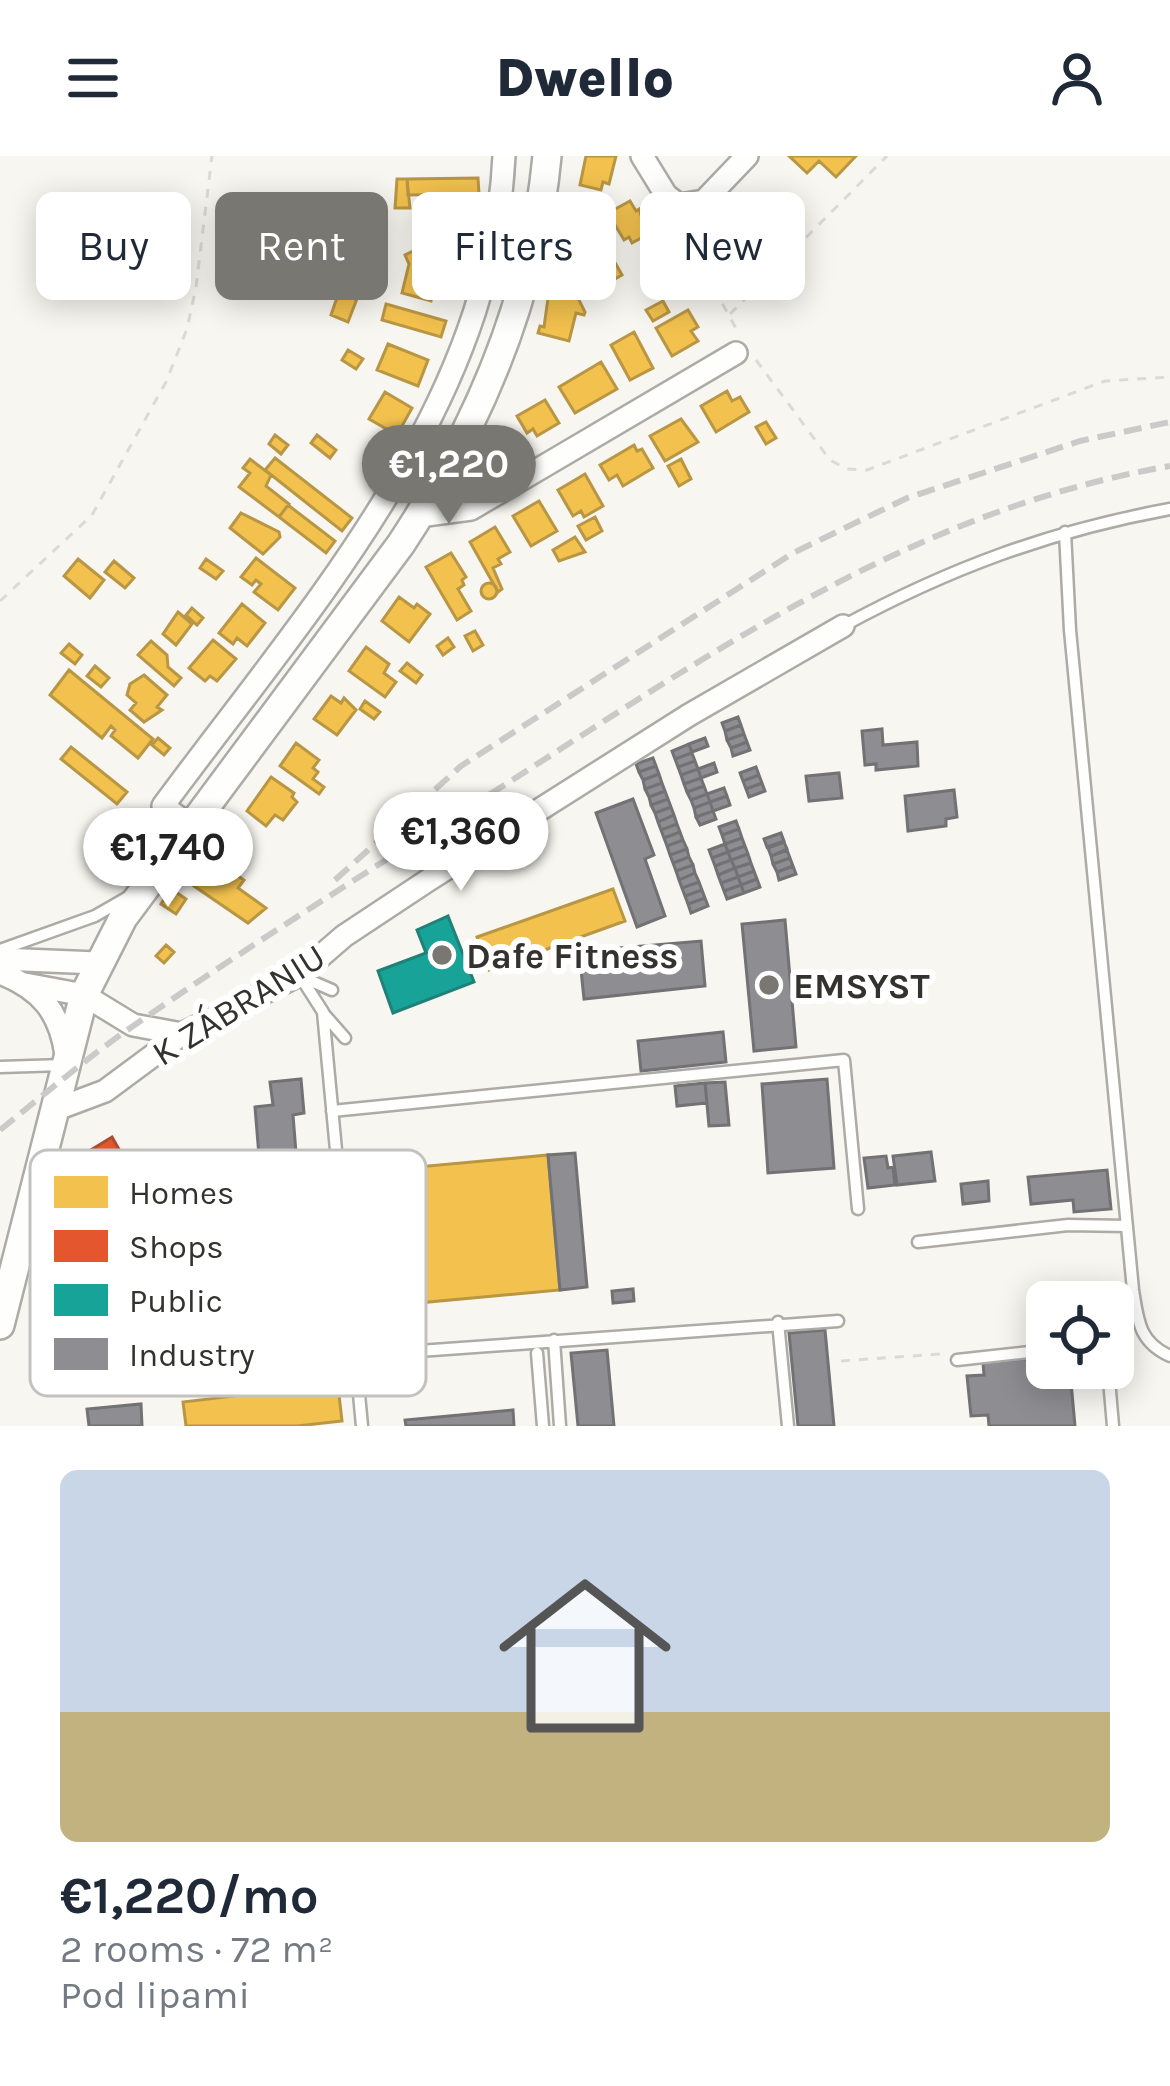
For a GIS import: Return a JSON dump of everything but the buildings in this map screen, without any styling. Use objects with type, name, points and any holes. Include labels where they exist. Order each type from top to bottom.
[{"type":"street","points":[[502,192],[504,156]]},
{"type":"street","points":[[541,192],[547,156]]},
{"type":"street","points":[[642,156],[664,192]]},
{"type":"street","points":[[712,192],[747,156]]},
{"type":"street","points":[[192,827],[164,806],[371,523],[454,370],[474,300]]},
{"type":"street","points":[[45,1150],[84,995],[97,963],[147,886],[419,516],[489,384],[516,300]]},
{"type":"street","points":[[419,516],[471,509],[736,352]]},
{"type":"street","points":[[454,370],[489,384]]},
{"type":"street","points":[[371,523],[400,544]]},
{"type":"street","name":"K ZÁBRANIU","points":[[56,1109],[105,1091],[182,1034],[299,975],[344,936],[427,881],[688,715],[843,626]]},
{"type":"street","points":[[263,670],[291,692]]},
{"type":"street","points":[[0,954],[97,963]]},
{"type":"street","points":[[0,974],[25,984],[84,995],[134,1025],[182,1034]]},
{"type":"street","points":[[25,984],[58,1019],[67,1065]]},
{"type":"street","points":[[0,1325],[30,1209]]},
{"type":"lane","points":[[843,626],[994,555],[1065,532],[1170,509]]},
{"type":"lane","points":[[1065,532],[1111,1113],[1139,1327],[1150,1346],[1170,1356]]},
{"type":"lane","points":[[0,954],[95,916],[147,886]]},
{"type":"lane","points":[[299,975],[332,990]]},
{"type":"lane","points":[[299,975],[345,1038]]},
{"type":"lane","points":[[322,1012],[336,1150]]},
{"type":"lane","points":[[332,1111],[844,1060],[858,1209]]},
{"type":"lane","points":[[0,1067],[67,1065]]},
{"type":"lane","points":[[918,1242],[1067,1225],[1127,1226]]},
{"type":"lane","points":[[426,1350],[838,1321]]},
{"type":"lane","points":[[778,1322],[788,1426]]},
{"type":"lane","points":[[554,1340],[560,1426]]},
{"type":"lane","points":[[957,1360],[1026,1352]]},
{"type":"lane","points":[[538,1353],[543,1426]]},
{"type":"lane","points":[[1110,1389],[1113,1426]]},
{"type":"lane","points":[[359,1396],[362,1426]]},
{"type":"path","points":[[0,601],[92,515],[166,382],[187,329],[196,287],[212,156]]},
{"type":"path","points":[[729,315],[887,156]]},
{"type":"path","points":[[720,300],[746,346],[830,460],[847,469],[868,470],[913,455],[1105,381],[1170,377]]},
{"type":"path","points":[[116,888],[164,806]]},
{"type":"path","points":[[841,1361],[939,1353]]},
{"type":"railway","points":[[335,880],[461,766],[793,553],[907,498],[1080,441],[1170,422]]},
{"type":"railway","points":[[0,1130],[101,1049],[225,964],[736,639],[900,552],[986,516],[1076,487],[1170,466]]},
{"type":"place","name":"Dafe Fitness","points":[[442,955]]},
{"type":"place","name":"EMSYST","points":[[769,985]]}]
